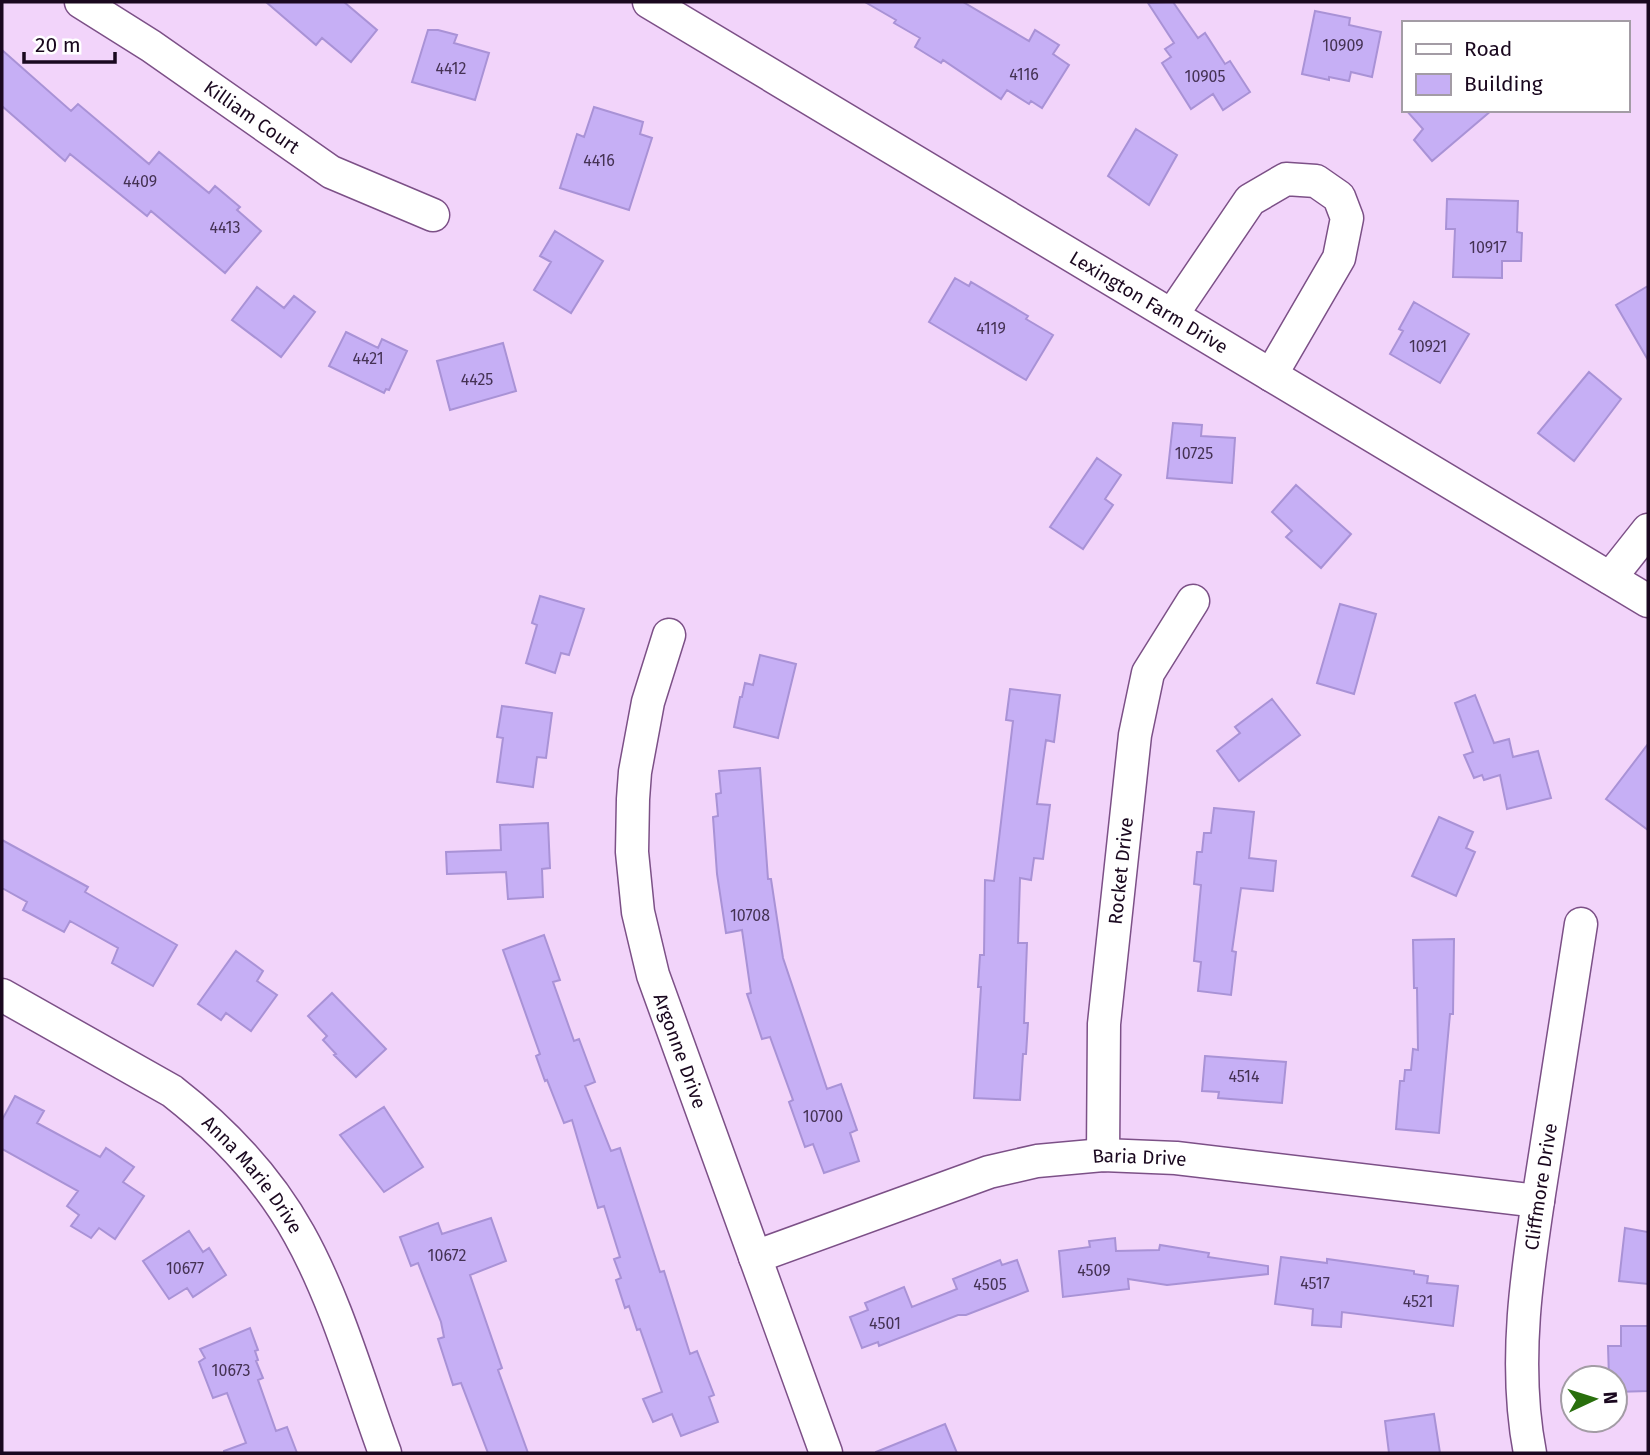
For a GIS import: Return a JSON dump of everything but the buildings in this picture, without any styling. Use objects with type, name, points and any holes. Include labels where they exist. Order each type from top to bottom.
[{"type":"street","name":"Killiam Court","points":[[80,2],[151,46],[331,172],[433,215]]},
{"type":"street","name":"Lexington Farm Drive","points":[[649,2],[1648,601]]},
{"type":"street","points":[[1172,315],[1250,200],[1286,179],[1316,181],[1339,197],[1347,218],[1339,258],[1270,375]]},
{"type":"street","points":[[1610,578],[1648,530]]},
{"type":"street","name":"Rocket Drive","points":[[1103,1155],[1104,1024],[1135,735],[1148,673],[1193,601]]},
{"type":"street","name":"Argonne Drive","points":[[668,635],[648,702],[635,772],[632,852],[638,912],[653,975],[826,1453]]},
{"type":"street","name":"Cliffmore Drive","points":[[1530,1453],[1522,1379],[1525,1309],[1538,1201],[1581,924]]},
{"type":"street","name":"Anna Marie Drive","points":[[2,995],[172,1091],[241,1153],[281,1205],[317,1271],[385,1453]]},
{"type":"street","name":"Baria Drive","points":[[755,1257],[989,1172],[1037,1161],[1103,1155],[1176,1158],[1538,1201]]}]
